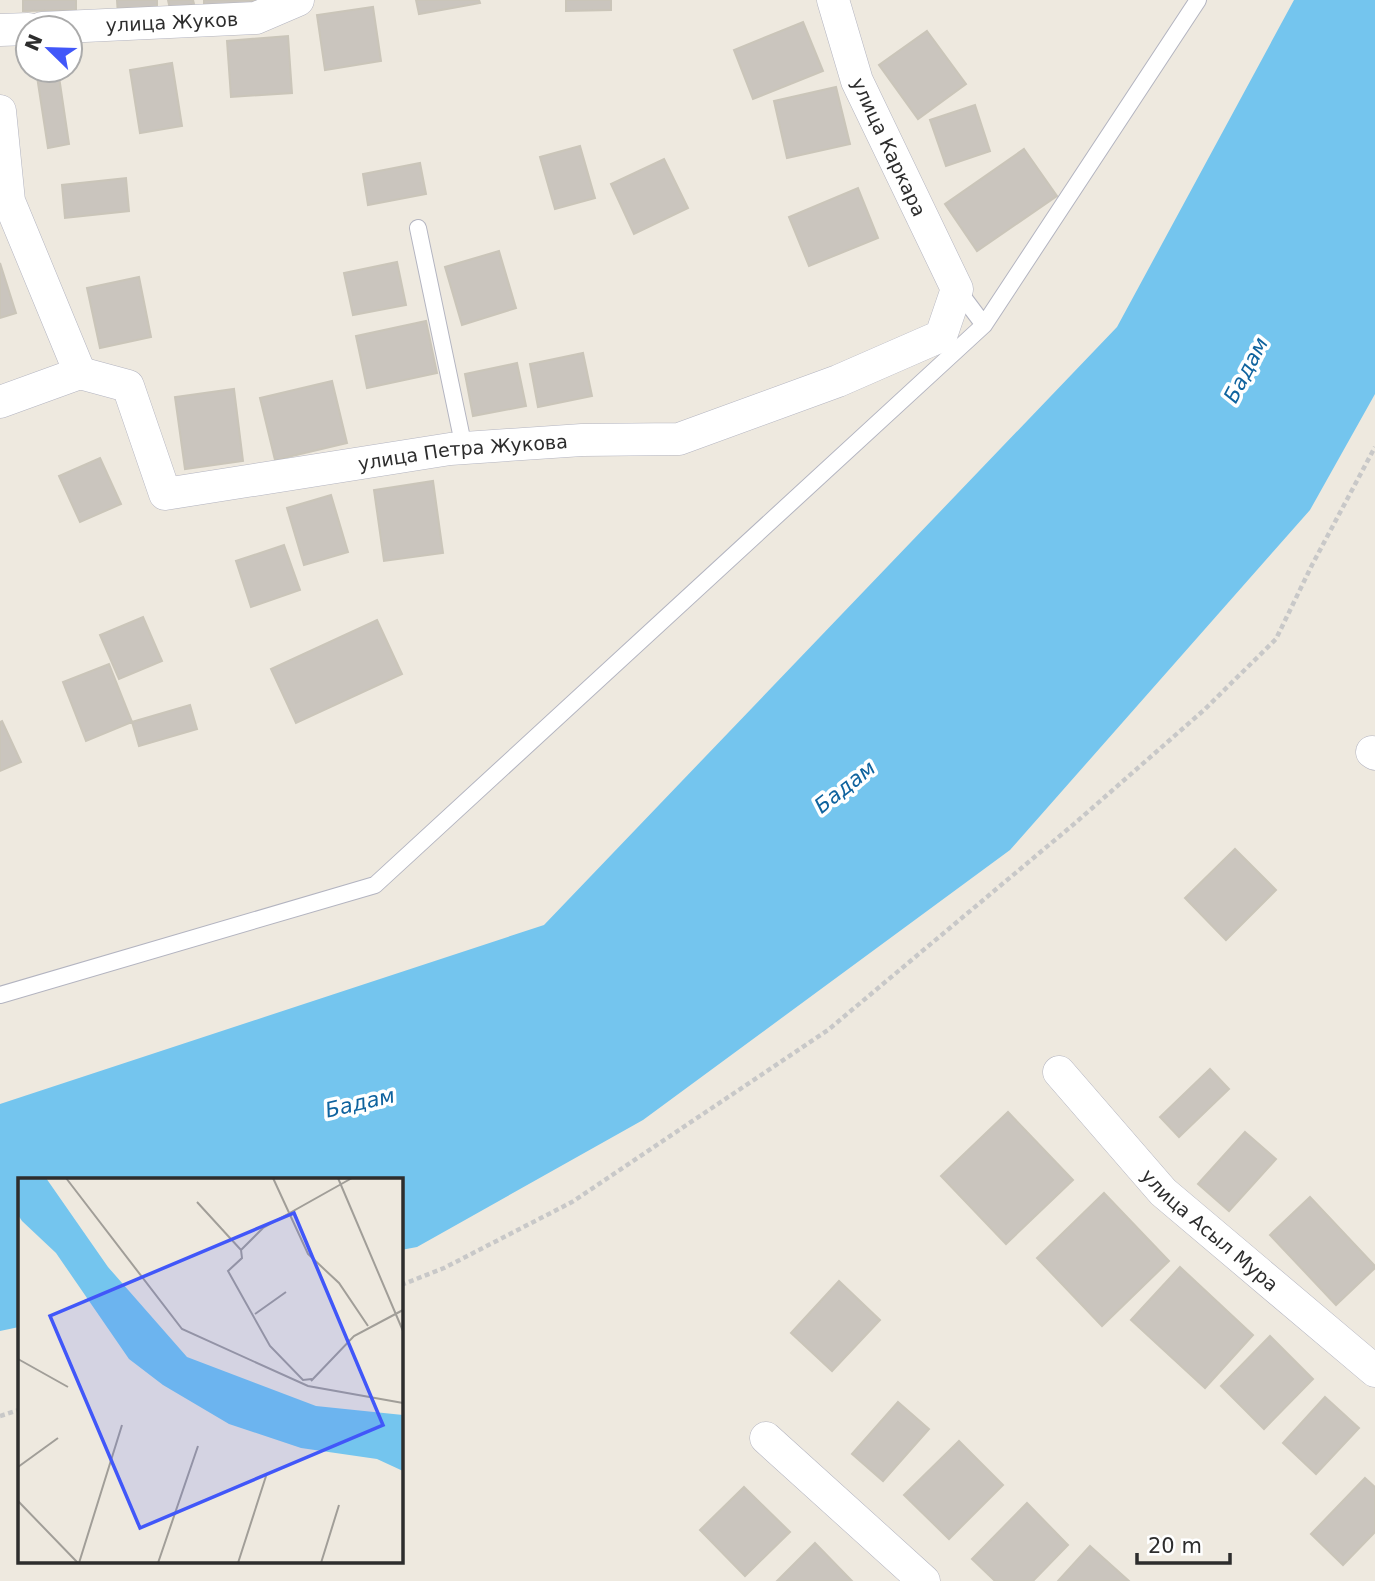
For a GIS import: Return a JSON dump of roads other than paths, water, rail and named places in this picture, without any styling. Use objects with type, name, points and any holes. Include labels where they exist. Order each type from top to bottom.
[{"type":"street","name":"улица Жуков","points":[[84,26],[256,18],[298,0]]},
{"type":"street","name":"улица Каркара","points":[[833,0],[857,81],[957,289]]},
{"type":"street","points":[[0,111],[9,201],[80,373],[0,402]]},
{"type":"street","name":"улица Петра Жукова","points":[[80,373],[128,386],[165,494],[464,448],[582,440],[679,439],[838,380],[941,335],[957,289]]},
{"type":"street","name":"улица Асыл Мура","points":[[1059,1072],[1163,1192],[1375,1371]]},
{"type":"street","points":[[765,1438],[924,1581]]},
{"type":"lane","points":[[0,995],[375,885],[984,325],[1198,0]]},
{"type":"lane","points":[[418,228],[464,448]]},
{"type":"lane","points":[[957,289],[984,325]]},
{"type":"water","name":"Бадам","points":[[1294,0],[1375,0],[1375,394],[1310,510],[1010,850],[643,1120],[417,1247],[402,1250],[402,1178],[18,1178],[18,1327],[0,1331],[0,1104],[544,925],[1117,327]]}]
